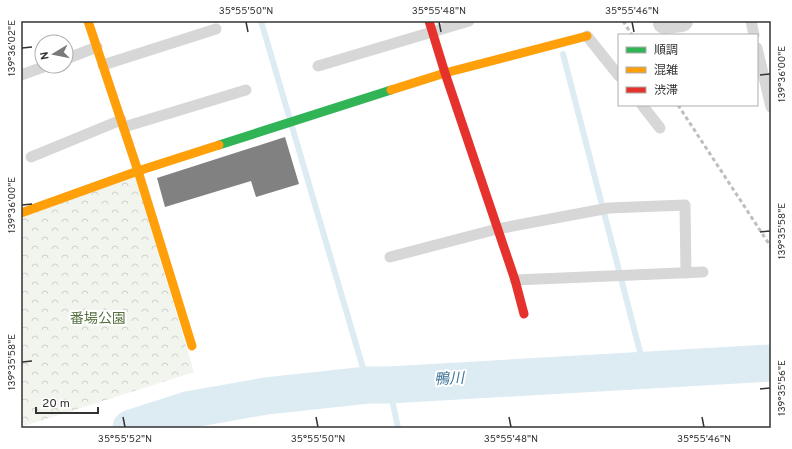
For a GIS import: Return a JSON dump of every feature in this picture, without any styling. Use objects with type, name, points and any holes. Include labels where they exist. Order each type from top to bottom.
[{"type":"street","points":[[88,21],[138,171],[192,346]]},
{"type":"street","points":[[429,21],[445,73],[515,280],[524,314]]},
{"type":"street","points":[[21,213],[138,171],[445,73],[587,36]]},
{"type":"lane","points":[[318,66],[469,21]]},
{"type":"lane","points":[[751,21],[754,34]]},
{"type":"lane","points":[[103,65],[216,29]]},
{"type":"lane","points":[[587,36],[618,75]]},
{"type":"lane","points":[[74,56],[97,47]]},
{"type":"lane","points":[[758,52],[770,103]]},
{"type":"lane","points":[[21,75],[34,70]]},
{"type":"lane","points":[[32,157],[122,124],[246,90]]},
{"type":"lane","points":[[643,106],[660,128]]},
{"type":"lane","points":[[390,257],[497,229],[609,208],[685,205],[686,273]]},
{"type":"lane","points":[[515,280],[703,272]]},
{"type":"green space","name":"番場公園","points":[[135,176],[194,372],[21,427],[21,218]]},
{"type":"building","points":[[285,137],[299,184],[256,197],[251,181],[165,207],[157,178]]},
{"type":"waterway","points":[[261,21],[368,385]]},
{"type":"waterway","points":[[563,54],[645,371]]},
{"type":"waterway","name":"鴨川","points":[[131,428],[187,410],[266,396],[368,385],[771,363]]},
{"type":"waterway","points":[[389,385],[398,428]]},
{"type":"railway","points":[[623,21],[631,34]]},
{"type":"railway","points":[[679,106],[771,247]]},
{"type":"traffic: fast","points":[[219,145],[391,90]]},
{"type":"traffic: slow","points":[[88,21],[138,171],[192,346]]},
{"type":"traffic: slow","points":[[391,90],[445,73],[587,36]]},
{"type":"traffic: slow","points":[[21,213],[138,171],[219,145]]},
{"type":"traffic: jam","points":[[429,21],[445,73],[515,280],[524,314]]}]
